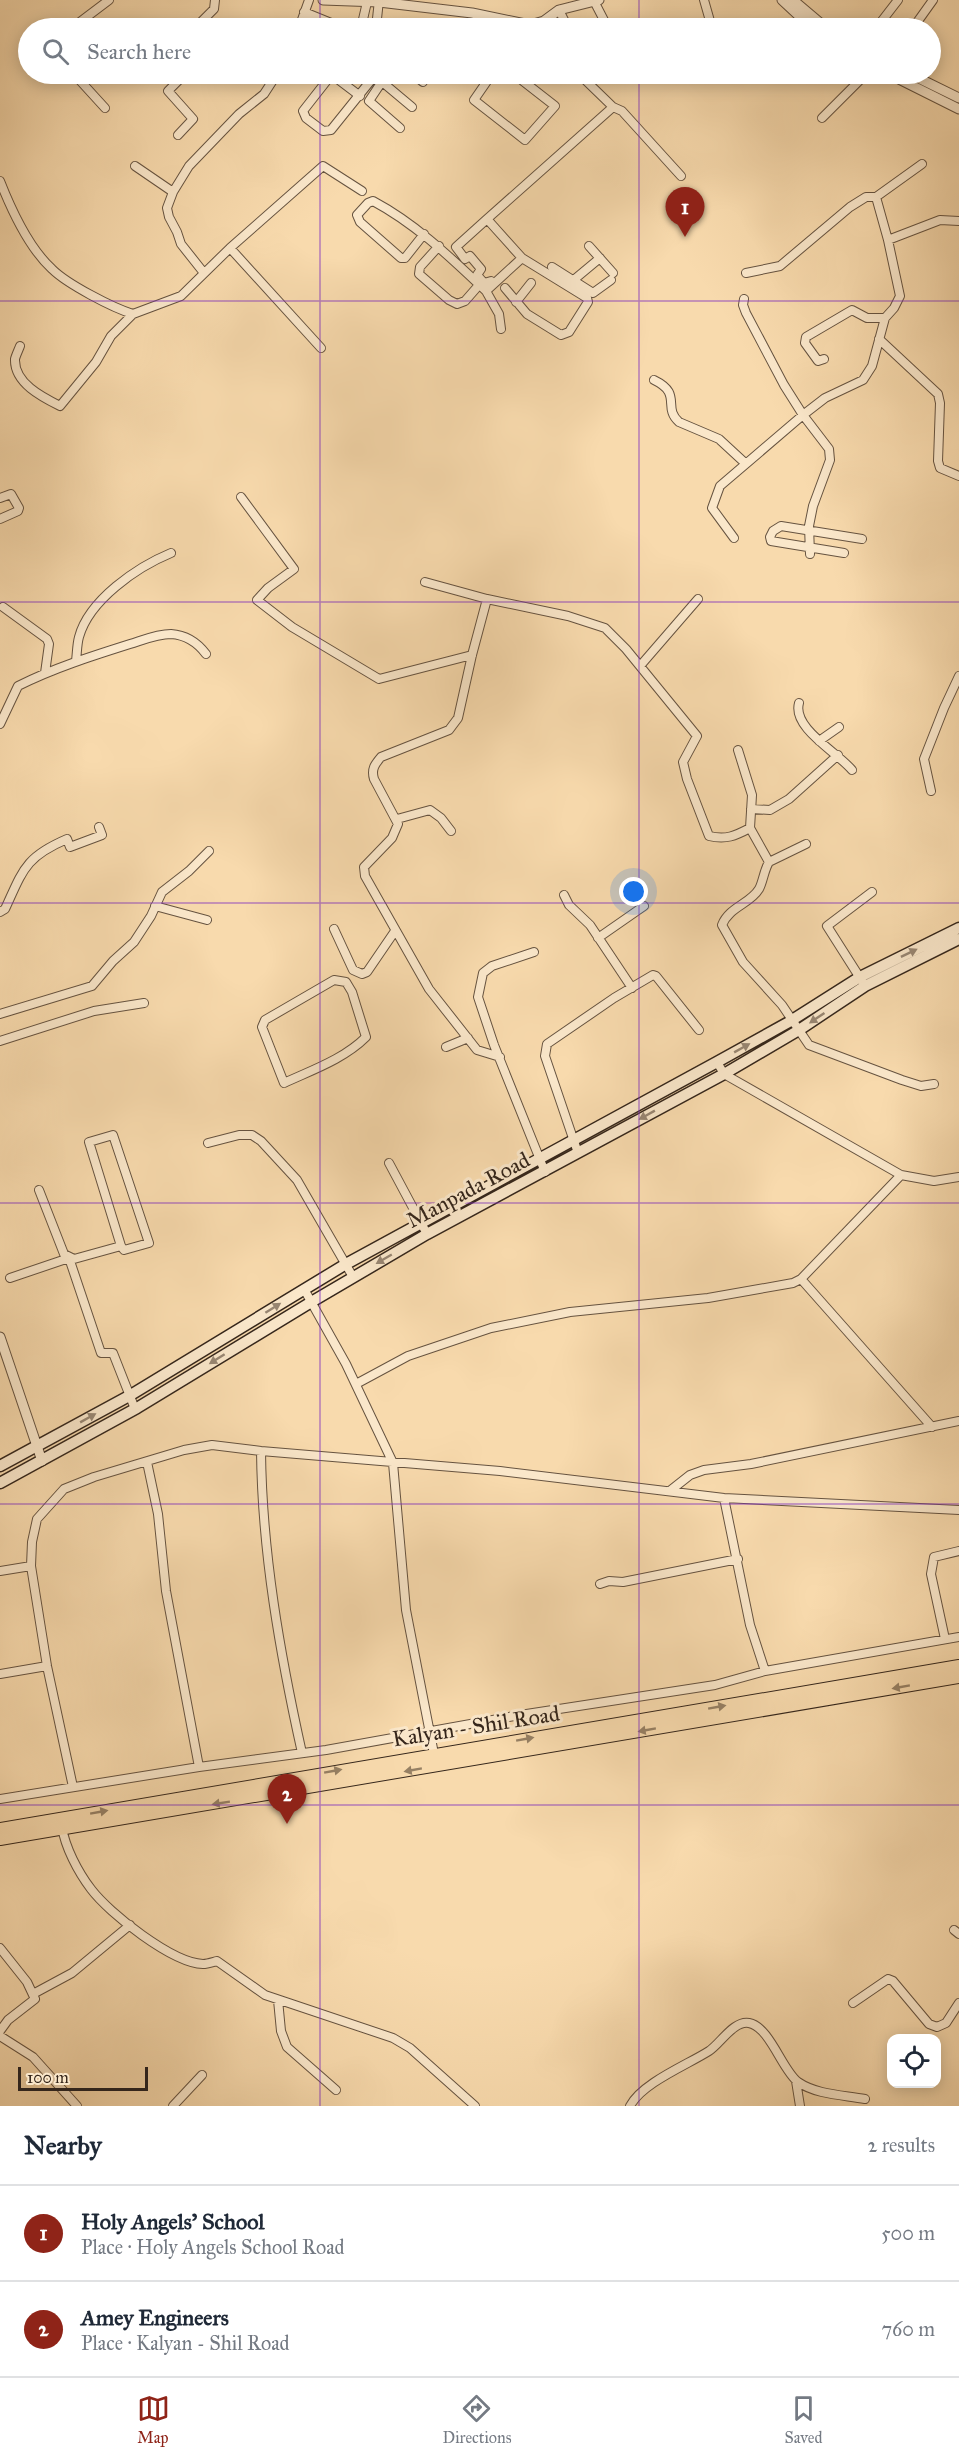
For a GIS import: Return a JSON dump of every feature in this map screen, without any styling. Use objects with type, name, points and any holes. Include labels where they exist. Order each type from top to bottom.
[{"type":"main road","name":"Manpada Road","points":[[0,1466],[129,1396],[346,1264],[573,1142],[793,1019],[941,943],[959,928]]},
{"type":"main road","name":"Manpada Road","points":[[941,943],[959,939]]},
{"type":"main road","name":"Manpada Road","points":[[0,1483],[135,1409],[427,1234],[724,1074],[799,1030],[862,982]]},
{"type":"main road","name":"Kalyan - Shil Road","points":[[0,1839],[62,1824],[959,1666]]},
{"type":"main road","name":"Kalyan - Shil Road","points":[[435,1760],[959,1677]]},
{"type":"main road","name":"Kalyan - Shil Road","points":[[0,1829],[62,1824]]},
{"type":"street","points":[[85,18],[109,0]]},
{"type":"street","points":[[205,18],[214,9],[215,0]]},
{"type":"street","points":[[302,18],[309,0]]},
{"type":"street","points":[[322,0],[379,1],[471,13],[489,18]]},
{"type":"street","points":[[704,0],[709,18]]},
{"type":"street","points":[[782,0],[801,18]]},
{"type":"street","points":[[793,0],[814,18]]},
{"type":"street","points":[[884,18],[898,0]]},
{"type":"street","points":[[921,18],[933,0]]},
{"type":"street","points":[[377,18],[379,1]]},
{"type":"street","points":[[548,18],[576,2],[597,1],[605,18]]},
{"type":"street","points":[[364,18],[368,2]]},
{"type":"street","points":[[559,10],[563,18]]},
{"type":"street","points":[[304,12],[319,18]]},
{"type":"street","points":[[83,84],[105,108]]},
{"type":"street","points":[[175,84],[168,91],[193,119],[178,135]]},
{"type":"street","points":[[204,273],[180,244],[169,217],[167,208],[172,192],[189,166],[225,132],[239,114],[264,94],[270,84]]},
{"type":"street","points":[[324,84],[303,111],[306,118],[327,132],[369,84]]},
{"type":"street","points":[[345,84],[360,96]]},
{"type":"street","points":[[379,84],[369,99],[370,104],[400,128]]},
{"type":"street","points":[[385,84],[412,107]]},
{"type":"street","points":[[485,84],[474,99],[525,140],[555,106],[527,84]]},
{"type":"street","points":[[590,84],[614,107],[622,111],[681,176]]},
{"type":"street","points":[[822,118],[856,84]]},
{"type":"street","points":[[909,84],[959,109]]},
{"type":"street","points":[[930,84],[959,98]]},
{"type":"street","points":[[520,256],[489,283],[484,283],[478,277],[481,269],[470,256],[465,259],[456,247],[614,107]]},
{"type":"street","points":[[746,273],[780,266],[850,207],[866,198],[876,197],[922,164]]},
{"type":"street","points":[[135,166],[172,192]]},
{"type":"street","points":[[20,346],[15,360],[20,375],[32,390],[60,406],[96,362],[111,336],[133,314],[181,296],[230,248],[323,166],[362,191]]},
{"type":"street","points":[[0,182],[3,200],[52,270],[98,298],[133,314]]},
{"type":"street","points":[[734,538],[712,508],[720,486],[825,398],[863,380],[872,366],[885,318],[894,308],[900,296],[876,197]]},
{"type":"street","points":[[424,234],[402,259],[360,222],[357,215],[373,201],[397,213],[424,234],[482,288],[499,314],[501,329]]},
{"type":"street","points":[[487,219],[520,256],[570,283],[595,293],[612,276],[589,246]]},
{"type":"street","points":[[888,240],[940,220],[959,221]]},
{"type":"street","points":[[439,246],[420,267],[419,274],[449,300],[457,304],[465,301],[520,256]]},
{"type":"street","points":[[230,248],[321,348]]},
{"type":"street","points":[[570,283],[600,258]]},
{"type":"street","points":[[505,288],[527,314],[564,335],[569,332],[588,300],[552,267]]},
{"type":"street","points":[[516,302],[531,283]]},
{"type":"street","points":[[744,299],[746,313],[784,385],[829,449],[830,460],[813,506],[809,530],[810,551]]},
{"type":"street","points":[[824,359],[818,361],[805,343],[806,338],[852,310],[867,318],[885,318]]},
{"type":"street","points":[[879,339],[938,394],[940,402],[938,461],[940,468],[959,476]]},
{"type":"street","points":[[654,380],[663,384],[672,397],[671,413],[679,422],[719,438],[745,463]]},
{"type":"street","points":[[0,498],[10,494],[19,508],[18,511],[0,519]]},
{"type":"street","points":[[241,497],[294,569],[268,588],[257,600],[292,627],[379,679],[472,655]]},
{"type":"street","points":[[844,553],[810,551],[770,539],[773,531],[781,526],[862,539]]},
{"type":"street","points":[[76,661],[79,638],[86,620],[98,604],[138,568],[171,553]]},
{"type":"street","points":[[425,582],[487,599],[592,622],[605,628],[698,736],[682,762],[709,836],[722,839],[736,836],[750,828]]},
{"type":"street","points":[[487,599],[458,718],[454,725],[449,730],[381,757],[375,764],[372,773],[397,819],[397,830],[364,867],[365,876],[429,989],[477,1050],[500,1057]]},
{"type":"street","points":[[640,666],[698,599]]},
{"type":"street","points":[[3,607],[47,639],[50,644],[45,673]]},
{"type":"street","points":[[0,724],[18,686],[76,661],[155,636],[171,634],[190,638],[206,654]]},
{"type":"street","points":[[931,791],[924,759],[959,676]]},
{"type":"street","points":[[798,703],[797,714],[801,721],[819,741],[838,755],[852,770]]},
{"type":"street","points":[[819,741],[839,727]]},
{"type":"street","points":[[738,750],[752,795],[750,828],[769,862]]},
{"type":"street","points":[[751,809],[770,810],[789,799],[838,755]]},
{"type":"street","points":[[397,819],[430,810],[441,818],[451,831]]},
{"type":"street","points":[[0,912],[5,909],[22,872],[43,850],[68,839],[70,847],[102,834],[99,827]]},
{"type":"street","points":[[806,844],[769,862],[762,874],[759,889],[725,916],[722,925],[742,962],[793,1019],[809,1045],[921,1086],[934,1084]]},
{"type":"street","points":[[0,1014],[92,986],[112,961],[134,942],[162,892],[209,851]]},
{"type":"street","points":[[862,982],[827,926],[872,892]]},
{"type":"street","points":[[564,895],[569,905],[590,925],[632,988]]},
{"type":"street","points":[[155,906],[207,920]]},
{"type":"street","points":[[598,938],[644,906]]},
{"type":"street","points":[[334,929],[353,970],[365,974],[395,931]]},
{"type":"street","points":[[534,952],[492,966],[483,973],[478,997],[545,1172]]},
{"type":"street","points":[[578,1153],[544,1056],[545,1049],[552,1039],[651,976],[656,976],[699,1030]]},
{"type":"street","points":[[334,980],[346,982],[352,992],[366,1037],[359,1044],[328,1062],[284,1083],[262,1028],[266,1020],[334,980]]},
{"type":"street","points":[[0,1041],[94,1011],[144,1003]]},
{"type":"street","points":[[446,1047],[468,1038]]},
{"type":"street","points":[[717,1062],[724,1074],[901,1175],[934,1181],[959,1178]]},
{"type":"street","points":[[113,1135],[149,1243],[124,1250],[122,1245],[89,1142],[113,1135]]},
{"type":"street","points":[[208,1143],[240,1135],[252,1136],[261,1141],[297,1180],[353,1277]]},
{"type":"street","points":[[389,1163],[427,1234]]},
{"type":"street","points":[[356,1384],[408,1356],[491,1328],[570,1312],[708,1298],[793,1283],[801,1279],[901,1175]]},
{"type":"street","points":[[39,1190],[64,1254],[69,1258],[101,1353],[113,1353],[135,1409]]},
{"type":"street","points":[[10,1278],[69,1258],[74,1259],[122,1245]]},
{"type":"street","points":[[801,1279],[932,1426]]},
{"type":"street","points":[[304,1289],[356,1384],[393,1463],[406,1610],[435,1760]]},
{"type":"street","points":[[0,1337],[42,1461]]},
{"type":"street","points":[[671,1490],[690,1475],[704,1470],[751,1464],[959,1421]]},
{"type":"street","points":[[73,1787],[47,1666],[31,1566],[32,1542],[37,1519],[64,1489],[94,1477],[184,1450],[212,1445],[500,1471],[724,1498],[959,1510]]},
{"type":"street","points":[[261,1451],[261,1507],[275,1612],[302,1753]]},
{"type":"street","points":[[147,1462],[158,1514],[165,1591],[200,1767]]},
{"type":"street","points":[[724,1498],[750,1625],[765,1671]]},
{"type":"street","points":[[945,1639],[931,1574],[934,1557],[959,1551]]},
{"type":"street","points":[[600,1584],[609,1581],[622,1582],[738,1559]]},
{"type":"street","points":[[0,1571],[31,1566]]},
{"type":"street","points":[[0,1799],[302,1753],[715,1685],[765,1671],[959,1637]]},
{"type":"street","points":[[0,1674],[47,1666]]},
{"type":"street","points":[[62,1824],[81,1874],[92,1891],[113,1912],[152,1942],[180,1958],[204,1964],[217,1961],[265,1995],[393,2038],[410,2048],[475,2106]]},
{"type":"street","points":[[33,1994],[72,1973],[130,1925]]},
{"type":"street","points":[[0,1948],[27,1982],[35,1999],[8,2020],[0,2033],[33,2057],[77,2106]]},
{"type":"street","points":[[853,2003],[888,1979],[893,1981],[929,2025],[937,2027],[946,2023],[959,2003]]},
{"type":"street","points":[[278,2000],[280,2031],[287,2047],[336,2090]]},
{"type":"street","points":[[630,2106],[639,2093],[711,2050],[739,2024],[749,2023],[758,2028],[766,2037],[796,2081],[800,2106]]},
{"type":"street","points":[[173,2106],[202,2075]]},
{"type":"street","points":[[796,2081],[813,2090],[865,2099]]},
{"type":"place","name":"Holy Angels' School","points":[[685,237]]},
{"type":"place","name":"Amey Engineers","points":[[287,1824]]}]
